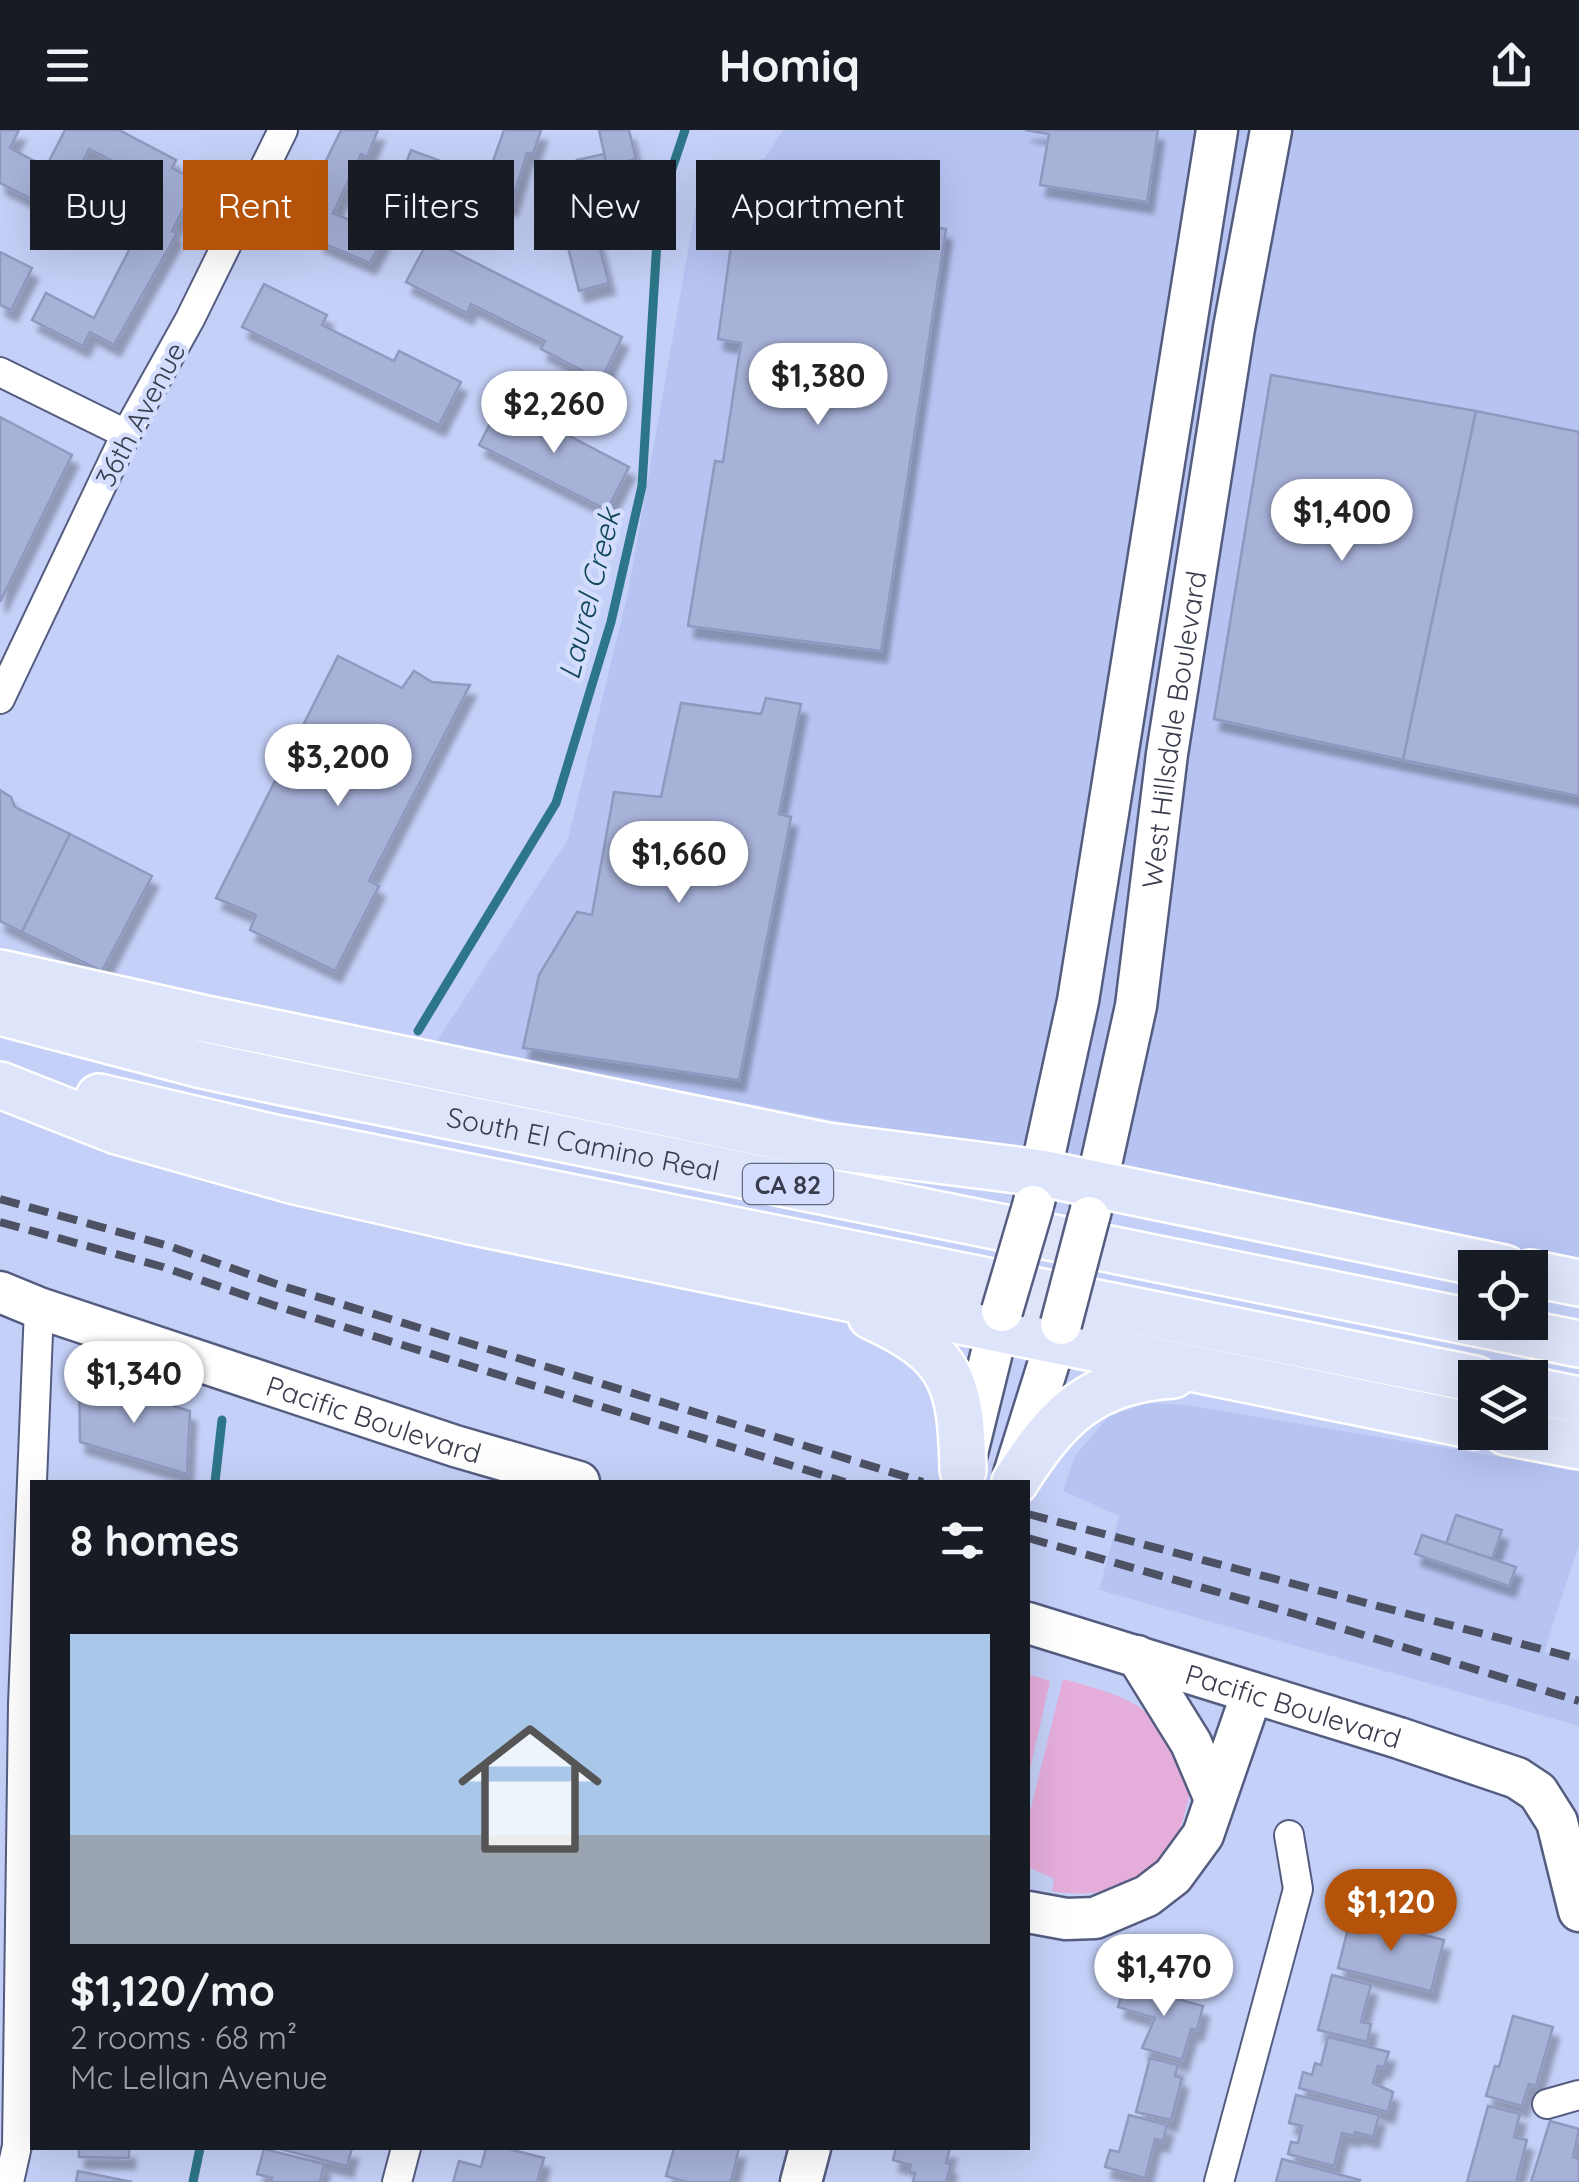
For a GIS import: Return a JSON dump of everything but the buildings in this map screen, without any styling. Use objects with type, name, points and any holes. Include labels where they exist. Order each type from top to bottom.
[{"type":"main road","name":"West Hillsdale Boulevard","points":[[961,1476],[1037,1189],[1078,1001],[1217,130]]},
{"type":"main road","name":"West Hillsdale Boulevard","points":[[1014,1480],[1093,1201],[1136,1006],[1167,754],[1234,328],[1270,130]]},
{"type":"main road","points":[[0,973],[1093,1201],[1458,1261]]},
{"type":"main road","name":"South El Camino Real","points":[[0,1012],[282,1082],[1579,1344]]},
{"type":"main road","name":"South El Camino Real","points":[[0,1072],[270,1137],[1458,1376]]},
{"type":"main road","points":[[0,1085],[117,1131],[240,1168],[470,1221],[819,1293],[1000,1320],[1205,1372],[1458,1423]]},
{"type":"main road","points":[[1548,1277],[1579,1283]]},
{"type":"main road","name":"Pacific Boulevard","points":[[0,1292],[455,1446],[573,1480]]},
{"type":"main road","points":[[819,1293],[886,1323],[939,1360],[958,1395],[961,1476]]},
{"type":"main road","points":[[1014,1480],[1052,1428],[1090,1395],[1134,1379],[1205,1372]]},
{"type":"main road","points":[[1548,1394],[1579,1400]]},
{"type":"main road","points":[[1548,1440],[1579,1446]]},
{"type":"main road","name":"Pacific Boulevard","points":[[1030,1623],[1517,1778],[1538,1792],[1557,1822],[1579,1911]]},
{"type":"main road","points":[[1137,1656],[1190,1743],[1214,1798]]},
{"type":"main road","points":[[1030,1910],[1066,1920],[1095,1918],[1120,1911],[1173,1876],[1203,1835],[1252,1693]]},
{"type":"main road","points":[[801,2182],[809,2150]]},
{"type":"street","name":"36th Avenue","points":[[0,699],[126,434],[190,319],[283,130]]},
{"type":"street","points":[[0,372],[126,434]]},
{"type":"street","points":[[8,2182],[18,2146],[11,1708],[38,1308]]},
{"type":"street","points":[[1219,2182],[1298,1890],[1289,1835]]},
{"type":"street","points":[[1548,2104],[1579,2095]]},
{"type":"street","points":[[396,2182],[405,2150]]},
{"type":"shaded area","points":[[783,130],[1579,130],[1579,1263],[1548,1257],[1548,1250],[1511,1250],[435,1044],[568,839],[628,593],[696,205],[696,250],[940,250],[940,160],[758,160],[765,158]]},
{"type":"shaded area","points":[[1147,1403],[1185,1405],[1579,1470],[1579,1545],[1544,1652],[1579,1660],[1579,1726],[1099,1590],[1119,1516],[1063,1491],[1075,1456],[1109,1416]]},
{"type":"shaded area","points":[[1030,1675],[1050,1681],[1030,1769]]},
{"type":"shaded area","points":[[1063,1679],[1110,1693],[1141,1709],[1164,1733],[1190,1778],[1184,1816],[1165,1855],[1134,1881],[1095,1893],[1052,1891],[1054,1879],[1030,1868],[1030,1812]]},
{"type":"waterway","name":"Laurel Creek","points":[[418,1031],[556,803],[611,622],[642,486],[659,208],[685,130]]},
{"type":"waterway","name":"Laurel Creek","points":[[215,1480],[222,1420]]},
{"type":"waterway","name":"Laurel Creek","points":[[193,2182],[200,2150]]},
{"type":"railway","points":[[0,1199],[169,1246],[279,1285],[916,1480]]},
{"type":"railway","points":[[0,1222],[163,1267],[273,1305],[839,1480]]},
{"type":"railway","points":[[1030,1515],[1579,1659]]},
{"type":"railway","points":[[1030,1539],[1579,1701]]}]
